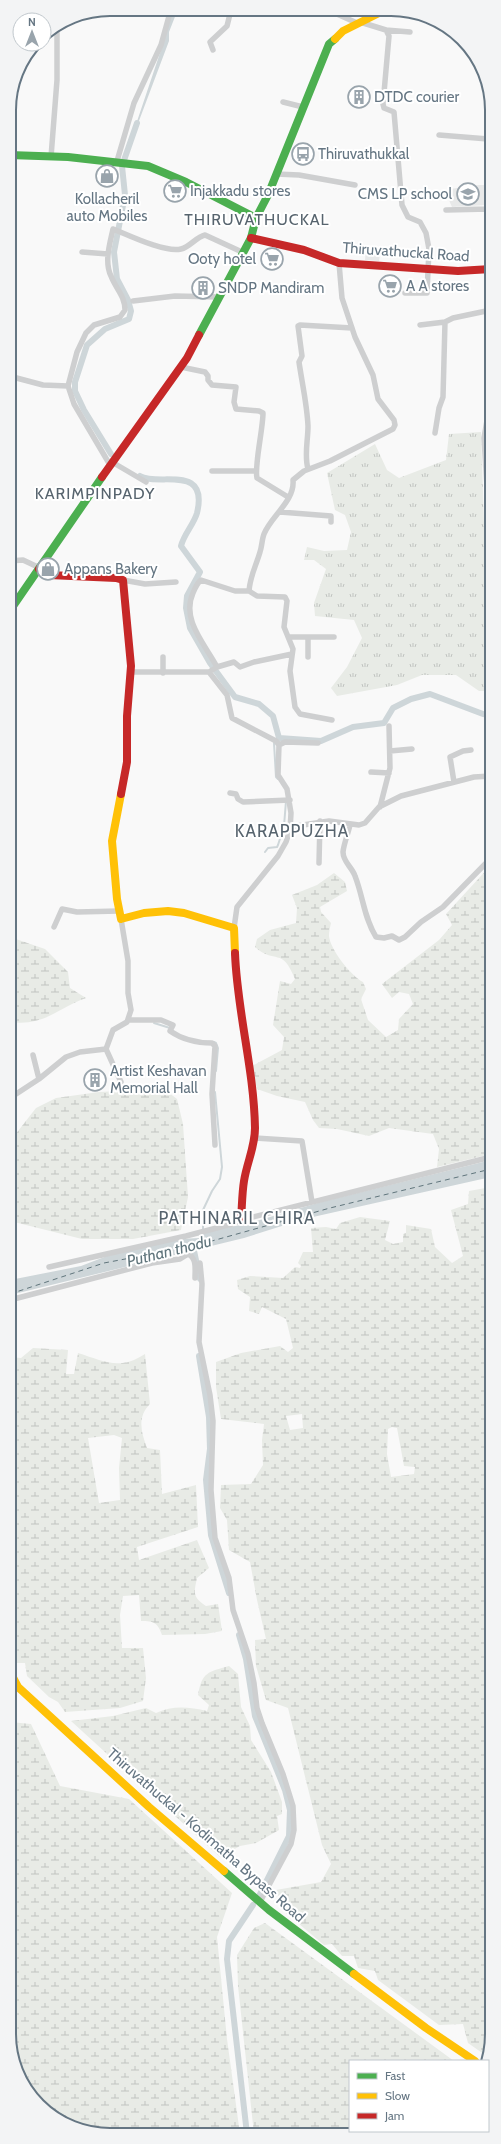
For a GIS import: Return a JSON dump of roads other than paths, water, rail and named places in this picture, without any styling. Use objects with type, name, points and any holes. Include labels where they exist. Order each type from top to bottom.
[{"type":"main road","points":[[16,602],[113,460],[181,367],[242,252],[251,238],[256,218],[330,44],[343,31],[373,16]]},
{"type":"main road","points":[[16,155],[128,162],[157,169],[256,218]]},
{"type":"main road","name":"Thiruvathuckal Road","points":[[251,238],[304,250],[339,263],[429,270],[458,271],[485,269]]},
{"type":"main road","points":[[40,569],[49,575],[109,577],[123,580],[125,589],[126,630],[131,672],[127,716],[126,774],[112,841],[120,915],[133,915],[162,911],[183,913],[221,927],[234,928],[236,978],[251,1077],[255,1138],[253,1153],[244,1180],[241,1220]]},
{"type":"main road","name":"Thiruvathuckal - Kodimatha Bypass Road","points":[[16,1683],[34,1702],[149,1807],[260,1902],[426,2028],[474,2060]]},
{"type":"street","points":[[118,162],[134,103],[161,45],[169,16]]},
{"type":"street","points":[[213,50],[210,42],[227,26],[230,16]]},
{"type":"street","points":[[342,16],[358,23],[386,30],[410,32]]},
{"type":"street","points":[[386,30],[389,36],[383,104],[384,108],[394,112],[402,205],[405,215],[411,220],[420,222],[426,233],[429,249],[427,293],[405,293]]},
{"type":"street","points":[[51,157],[57,80],[57,33]]},
{"type":"street","points":[[283,102],[303,108]]},
{"type":"street","points":[[439,135],[485,139]]},
{"type":"street","points":[[276,174],[300,175],[355,185]]},
{"type":"street","points":[[446,210],[485,209]]},
{"type":"street","points":[[146,482],[113,460],[74,404],[68,386],[76,352],[86,333],[94,325],[120,317],[125,310],[123,297],[110,274],[108,254],[112,229],[160,247],[180,250],[205,236],[242,252]]},
{"type":"street","points":[[82,252],[108,254]]},
{"type":"street","points":[[248,591],[252,571],[260,554],[264,533],[280,512],[294,486],[293,480],[308,469],[330,461],[392,429],[395,425],[394,420],[378,399],[372,374],[352,328],[340,289],[339,263]]},
{"type":"street","points":[[133,301],[175,296],[219,297]]},
{"type":"street","points":[[420,325],[445,322],[447,320],[485,311]]},
{"type":"street","points":[[435,433],[439,408],[443,397],[445,322]]},
{"type":"street","points":[[308,469],[306,459],[308,438],[307,408],[299,362],[302,356],[298,326],[300,324],[315,324],[352,328]]},
{"type":"street","points":[[181,367],[205,372],[212,385],[236,386],[234,402],[236,409],[259,411],[263,413],[261,440],[256,471],[257,478],[288,497]]},
{"type":"street","points":[[16,378],[43,385],[68,386]]},
{"type":"street","points":[[485,432],[485,454]]},
{"type":"street","points":[[212,470],[256,471]]},
{"type":"street","points":[[280,512],[331,516],[331,522]]},
{"type":"street","points":[[16,560],[23,560],[40,569]]},
{"type":"street","points":[[123,580],[145,584],[176,582]]},
{"type":"street","points":[[217,668],[192,623],[188,608],[201,580],[235,591],[248,591],[257,596],[285,597],[287,601],[284,626],[293,649],[290,671],[294,707],[300,714],[332,720]]},
{"type":"street","points":[[289,637],[334,637]]},
{"type":"street","points":[[308,637],[308,657]]},
{"type":"street","points":[[131,672],[209,672],[234,662],[240,667],[254,662],[292,654]]},
{"type":"street","points":[[163,656],[163,673]]},
{"type":"street","points":[[209,672],[227,695],[232,718],[278,743],[318,743]]},
{"type":"street","points":[[380,807],[389,773],[389,726]]},
{"type":"street","points":[[234,928],[237,907],[278,856],[286,842],[290,827],[290,800],[288,789],[278,775],[278,743]]},
{"type":"street","points":[[390,751],[412,749]]},
{"type":"street","points":[[454,782],[450,757],[463,751],[471,750]]},
{"type":"street","points":[[371,772],[389,773]]},
{"type":"street","points":[[290,827],[320,821],[350,825],[365,823],[380,807],[401,796],[454,782],[485,777]]},
{"type":"street","points":[[230,793],[236,794],[238,799],[243,802],[290,800]]},
{"type":"street","points":[[318,863],[320,821]]},
{"type":"street","points":[[350,825],[343,853],[346,862],[351,866],[356,876],[370,928],[376,937],[384,938],[392,936],[399,940],[405,937],[421,922],[443,907],[485,864]]},
{"type":"street","points":[[54,927],[62,909],[77,912],[120,915],[128,962],[128,993],[131,1010],[128,1020]]},
{"type":"street","points":[[121,1082],[106,1049],[113,1030],[128,1020],[161,1020],[173,1024],[170,1031],[180,1038],[201,1043],[212,1043],[215,1046],[212,1094],[215,1145]]},
{"type":"street","points":[[16,1094],[39,1079],[66,1057],[80,1052],[106,1049]]},
{"type":"street","points":[[33,1055],[39,1079]]},
{"type":"street","points":[[255,1138],[302,1141],[312,1202]]},
{"type":"street","points":[[49,1267],[203,1232],[241,1220],[485,1159]]},
{"type":"street","points":[[16,1298],[152,1262],[180,1259],[188,1254],[192,1255],[195,1262],[195,1278]]},
{"type":"street","points":[[200,1263],[202,1284],[200,1342],[210,1395],[213,1421],[211,1490],[215,1538],[229,1578],[233,1610],[248,1654],[254,1682],[257,1708],[283,1774],[293,1806],[294,1830],[291,1844],[260,1902]]},
{"type":"water","points":[[169,16],[175,16],[169,32],[169,41],[122,166],[162,47]]},
{"type":"water","name":"Puthan thodu","points":[[485,1161],[485,1178],[304,1219],[244,1238],[16,1294],[16,1279],[81,1266],[107,1256],[180,1239],[199,1238],[202,1232],[246,1224],[321,1202]]},
{"type":"waterway","points":[[111,454],[84,410],[75,391],[75,382],[87,345],[105,329],[129,319],[131,311],[128,300],[117,279],[114,252],[125,195],[122,166],[137,123]]},
{"type":"waterway","points":[[140,476],[148,479],[180,480],[189,482],[196,488],[199,498],[197,513],[184,537],[181,546],[200,572],[187,596],[186,608],[190,628],[210,663],[235,697],[259,704],[273,716],[279,738],[321,741],[353,727],[384,723],[393,708],[411,699],[430,694],[485,714]]},
{"type":"waterway","points":[[278,779],[276,777],[274,743],[279,738]]},
{"type":"waterway","points":[[265,852],[268,848],[277,847],[278,845],[284,826],[286,801]]},
{"type":"waterway","points":[[154,1023],[170,1028]]},
{"type":"waterway","points":[[214,1042],[218,1048],[216,1071]]},
{"type":"waterway","name":"Puthan thodu","points":[[203,1230],[203,1210],[212,1191],[220,1179],[222,1167],[215,1092]]},
{"type":"waterway","name":"Puthan thodu","points":[[193,1246],[200,1279]]},
{"type":"waterway","points":[[199,1356],[209,1417],[210,1449],[206,1480],[211,1535],[229,1593]]},
{"type":"waterway","points":[[239,1635],[246,1659],[255,1716],[285,1790],[290,1810],[289,1836],[259,1896]]},
{"type":"waterway","points":[[246,2128],[227,1959],[229,1941],[253,1905]]},
{"type":"place","name":"DTDC courier","points":[[359,97]]},
{"type":"place","name":"Thiruvathukkal","points":[[303,154]]},
{"type":"place","name":"Kollacheril auto Mobiles","points":[[107,176]]},
{"type":"place","name":"Injakkadu stores","points":[[175,191]]},
{"type":"place","name":"CMS LP school","points":[[468,194]]},
{"type":"place","name":"Ooty hotel","points":[[272,259]]},
{"type":"place","name":"A A stores","points":[[390,286]]},
{"type":"place","name":"SNDP Mandiram","points":[[203,288]]},
{"type":"place","name":"Appans Bakery","points":[[48,569]]},
{"type":"place","name":"Artist Keshavan Memorial Hall","points":[[95,1080]]},
{"type":"district","name":"THIRUVATHUCKAL","points":[[257,219]]},
{"type":"district","name":"KARIMPINPADY","points":[[95,493]]},
{"type":"district","name":"KARAPPUZHA","points":[[292,831]]},
{"type":"district","name":"PATHINARIL CHIRA","points":[[237,1218]]}]
